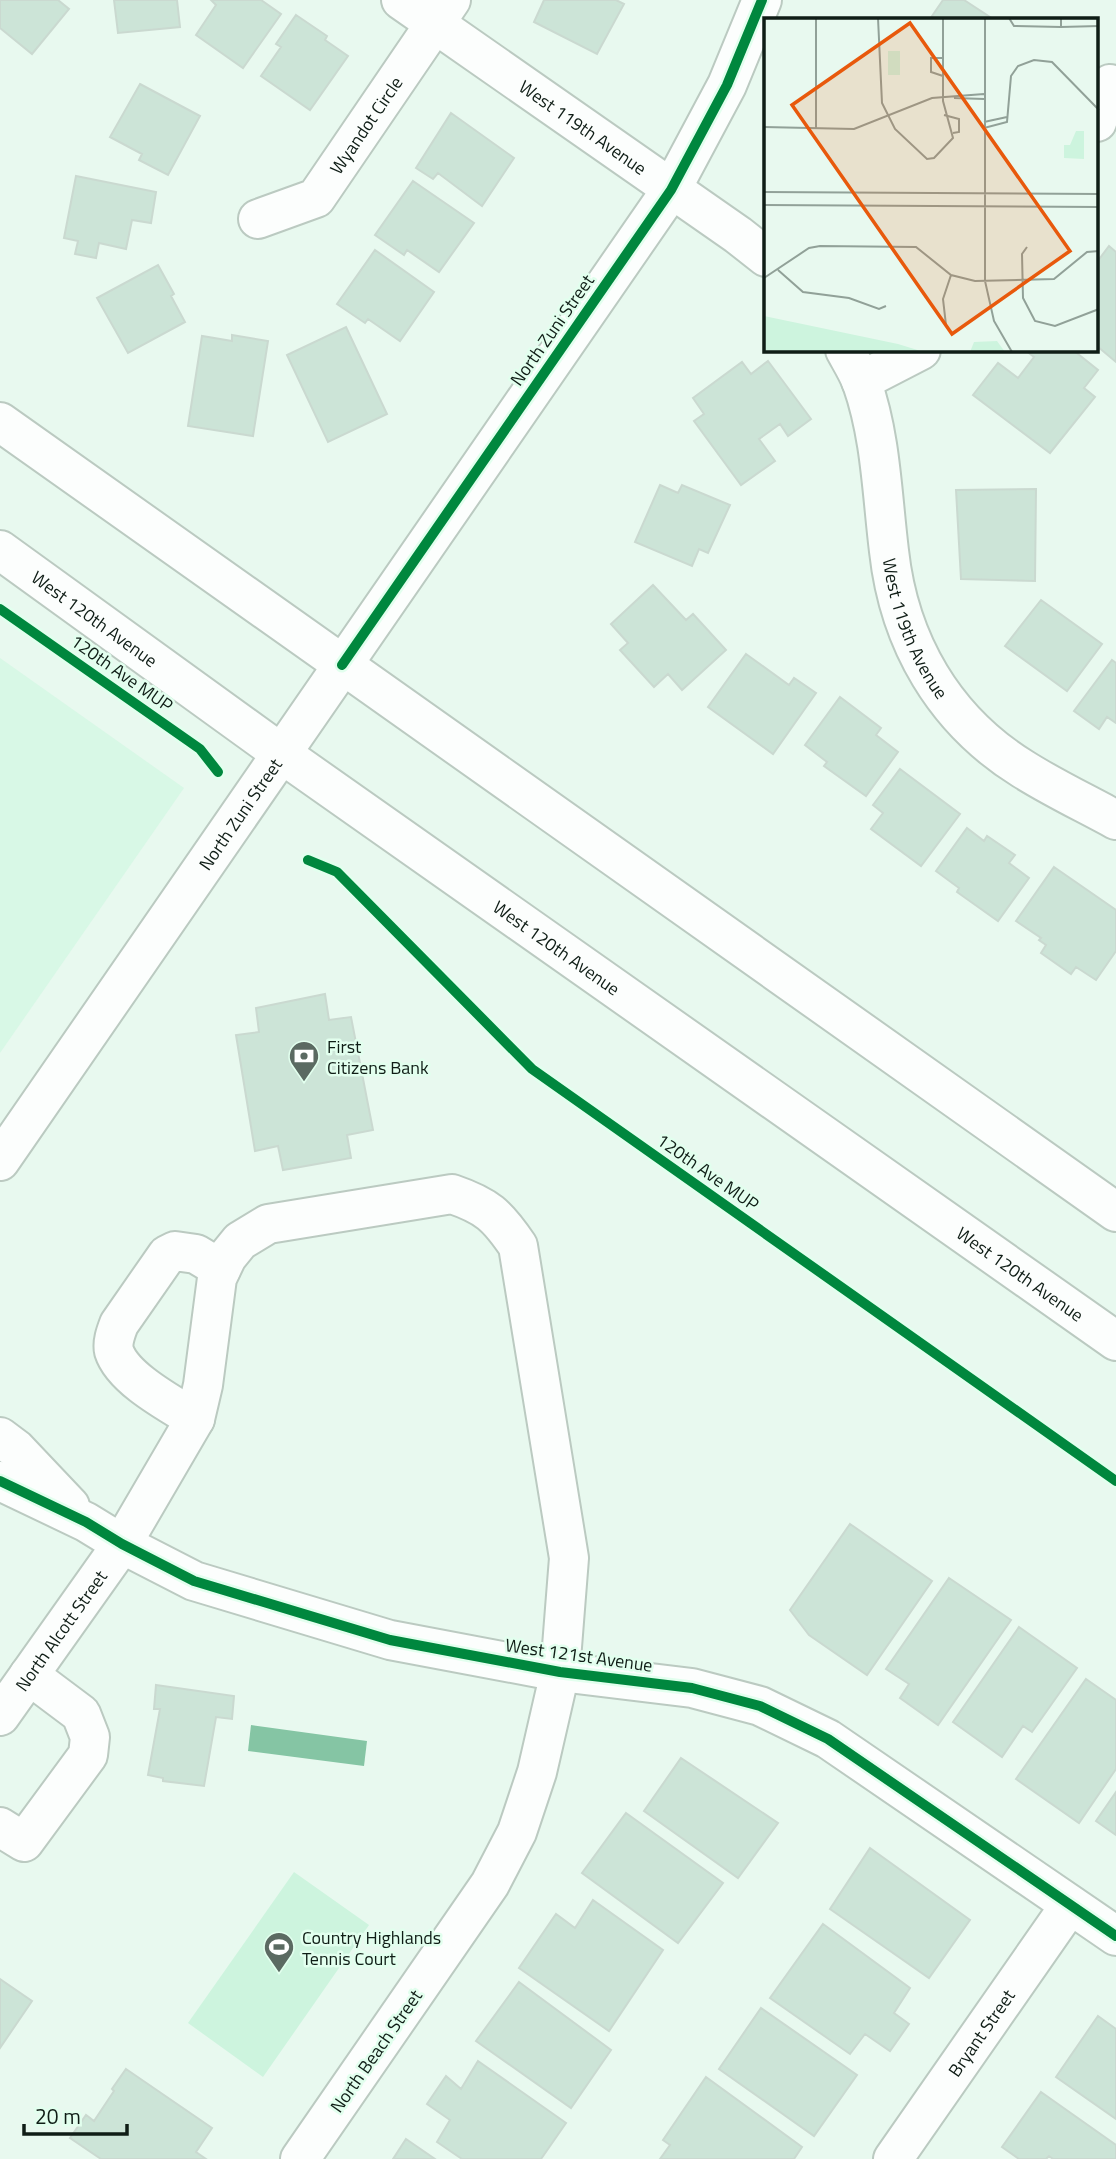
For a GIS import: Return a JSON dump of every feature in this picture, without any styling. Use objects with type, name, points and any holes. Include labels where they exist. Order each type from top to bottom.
[{"type":"street","name":"West 119th Avenue","points":[[401,0],[443,12],[671,190],[764,255]]},
{"type":"street","name":"North Zuni Street","points":[[0,1161],[671,190],[727,85],[762,0]]},
{"type":"street","name":"Wyandot Circle","points":[[258,219],[316,198],[443,12]]},
{"type":"street","points":[[1098,119],[1110,84]]},
{"type":"street","points":[[853,366],[912,352]]},
{"type":"street","name":"West 119th Avenue","points":[[853,366],[874,425],[896,596],[909,637],[930,678],[957,714],[988,745],[1022,769],[1116,820]]},
{"type":"street","points":[[0,422],[1116,1212]]},
{"type":"street","name":"West 120th Avenue","points":[[0,550],[282,754],[1116,1341]]},
{"type":"street","name":"North Beach Street","points":[[221,1269],[240,1241],[268,1224],[452,1194],[473,1201],[500,1220],[518,1246],[569,1558],[560,1672],[537,1772],[517,1832],[490,1884],[300,2159]]},
{"type":"street","points":[[195,1419],[133,1377],[120,1363],[113,1349],[115,1334],[119,1324],[167,1255],[175,1251],[196,1254],[221,1269]]},
{"type":"street","name":"North Alcott Street","points":[[0,1716],[122,1544],[195,1419],[204,1385],[217,1278],[221,1269]]},
{"type":"street","name":"West 121st Avenue","points":[[0,1437],[16,1449],[86,1522]]},
{"type":"street","name":"West 121st Avenue","points":[[0,1481],[86,1522],[194,1581],[390,1640],[560,1672],[692,1688],[760,1706],[828,1739],[1116,1936]]},
{"type":"street","points":[[0,1827],[24,1842],[88,1755],[90,1737],[81,1714],[29,1675]]},
{"type":"street","name":"Bryant Street","points":[[893,2159],[1070,1905]]},
{"type":"shaded area","points":[[0,658],[184,788],[0,1053]]},
{"type":"shaded area","points":[[251,1725],[367,1741],[364,1766],[248,1751]]},
{"type":"shaded area","name":"Country Highlands Tennis Court","points":[[294,1872],[369,1925],[263,2077],[188,2023]]},
{"type":"building","points":[[0,0],[58,0],[69,9],[32,54],[0,28]]},
{"type":"building","points":[[114,0],[177,0],[180,27],[118,33]]},
{"type":"building","points":[[211,0],[261,0],[281,14],[243,68],[196,35],[216,5]]},
{"type":"building","points":[[544,0],[616,0],[624,4],[597,54],[534,22]]},
{"type":"building","points":[[943,0],[964,0],[991,18],[931,18]]},
{"type":"building","points":[[296,15],[327,36],[325,40],[348,56],[310,110],[261,76],[281,47],[276,44]]},
{"type":"building","points":[[140,84],[200,116],[168,175],[139,160],[142,154],[110,137]]},
{"type":"building","points":[[451,113],[514,158],[482,206],[438,173],[433,179],[416,168]]},
{"type":"building","points":[[76,176],[156,192],[151,223],[132,220],[126,249],[99,243],[96,258],[75,254],[78,241],[64,238]]},
{"type":"building","points":[[413,181],[474,223],[439,272],[407,250],[404,255],[375,235]]},
{"type":"building","points":[[1109,246],[1116,252],[1116,362],[1098,347],[1098,261]]},
{"type":"building","points":[[375,250],[434,292],[400,341],[368,319],[365,323],[337,304]]},
{"type":"building","points":[[158,265],[185,322],[128,353],[97,298]]},
{"type":"building","points":[[346,327],[387,414],[328,442],[287,355]]},
{"type":"building","points":[[232,335],[268,341],[253,436],[188,426],[202,336],[232,341]]},
{"type":"building","points":[[1028,352],[1076,352],[1098,370],[1084,388],[1095,397],[1050,453],[973,395],[998,363],[1018,378],[1034,357]]},
{"type":"building","points":[[768,361],[811,419],[788,436],[780,424],[759,439],[775,461],[741,485],[694,421],[704,414],[693,398],[742,362],[751,374]]},
{"type":"building","points":[[660,485],[678,493],[682,485],[730,505],[708,553],[699,549],[692,566],[635,542]]},
{"type":"building","points":[[1036,489],[1035,581],[961,579],[956,490]]},
{"type":"building","points":[[653,585],[686,620],[693,614],[726,650],[682,690],[668,674],[654,687],[620,650],[628,643],[611,624]]},
{"type":"building","points":[[1041,600],[1102,644],[1067,691],[1005,646]]},
{"type":"building","points":[[746,654],[789,685],[794,678],[816,693],[773,754],[708,707]]},
{"type":"building","points":[[1112,660],[1116,663],[1116,723],[1107,717],[1099,729],[1074,711]]},
{"type":"building","points":[[840,697],[881,728],[876,735],[898,752],[866,796],[824,766],[827,762],[805,745]]},
{"type":"building","points":[[900,769],[960,814],[921,866],[871,829],[883,813],[873,805]]},
{"type":"building","points":[[967,828],[984,841],[987,836],[1015,855],[1009,863],[1029,878],[998,921],[957,892],[959,888],[936,871]]},
{"type":"building","points":[[1054,867],[1116,910],[1116,951],[1096,980],[1076,967],[1071,974],[1041,953],[1046,945],[1039,940],[1041,938],[1016,921]]},
{"type":"building","name":"First Citizens Bank","points":[[325,994],[329,1020],[351,1017],[373,1130],[347,1135],[351,1158],[283,1170],[278,1146],[255,1151],[236,1035],[259,1032],[256,1008]]},
{"type":"building","points":[[850,1524],[932,1581],[867,1675],[809,1635],[790,1610]]},
{"type":"building","points":[[949,1578],[1011,1620],[938,1725],[900,1698],[909,1684],[886,1669]]},
{"type":"building","points":[[1019,1627],[1077,1668],[1032,1732],[1023,1726],[1002,1757],[953,1722]]},
{"type":"building","points":[[1086,1679],[1116,1700],[1116,1769],[1079,1823],[1016,1779]]},
{"type":"building","points":[[156,1685],[234,1696],[232,1719],[216,1717],[204,1786],[163,1781],[163,1778],[148,1775],[160,1709],[154,1709]]},
{"type":"building","points":[[681,1758],[778,1823],[738,1878],[644,1811]]},
{"type":"building","points":[[1116,1792],[1116,1835],[1096,1821]]},
{"type":"building","points":[[626,1813],[723,1883],[678,1943],[582,1873]]},
{"type":"building","points":[[870,1848],[970,1920],[929,1978],[830,1909]]},
{"type":"building","points":[[593,1900],[663,1950],[609,2031],[519,1968],[556,1914],[575,1928]]},
{"type":"building","points":[[823,1924],[910,1988],[894,2013],[909,2024],[890,2051],[865,2034],[850,2054],[770,1998]]},
{"type":"building","points":[[0,1979],[32,2001],[0,2048]]},
{"type":"building","points":[[519,1982],[611,2050],[571,2108],[476,2041]]},
{"type":"building","points":[[761,2008],[857,2075],[814,2136],[719,2069]]},
{"type":"building","points":[[1098,2016],[1116,2029],[1116,2119],[1056,2077]]},
{"type":"building","points":[[478,2061],[566,2123],[541,2159],[462,2159],[437,2142],[450,2120],[427,2104],[446,2076],[461,2089]]},
{"type":"building","points":[[126,2069],[212,2128],[196,2152],[206,2159],[101,2159],[70,2138],[86,2115],[94,2121]]},
{"type":"building","points":[[706,2077],[802,2147],[794,2159],[660,2159],[670,2145],[663,2140]]},
{"type":"building","points":[[1041,2092],[1116,2145],[1116,2159],[1053,2159],[1049,2156],[1046,2159],[1019,2159],[1002,2147]]},
{"type":"building","points":[[406,2139],[435,2159],[393,2159]]},
{"type":"cycle path","points":[[342,665],[671,190],[727,85],[762,0]]},
{"type":"cycle path","name":"120th Ave MUP","points":[[0,609],[200,749],[218,772]]},
{"type":"cycle path","name":"120th Ave MUP","points":[[308,860],[337,872],[532,1069],[1116,1481]]},
{"type":"cycle path","points":[[0,1481],[86,1522],[194,1581],[390,1640],[560,1672],[692,1688],[760,1706],[828,1739],[1116,1936]]},
{"type":"place","name":"First Citizens Bank","points":[[304,1083]]},
{"type":"place","name":"Country Highlands Tennis Court","points":[[279,1974]]}]
